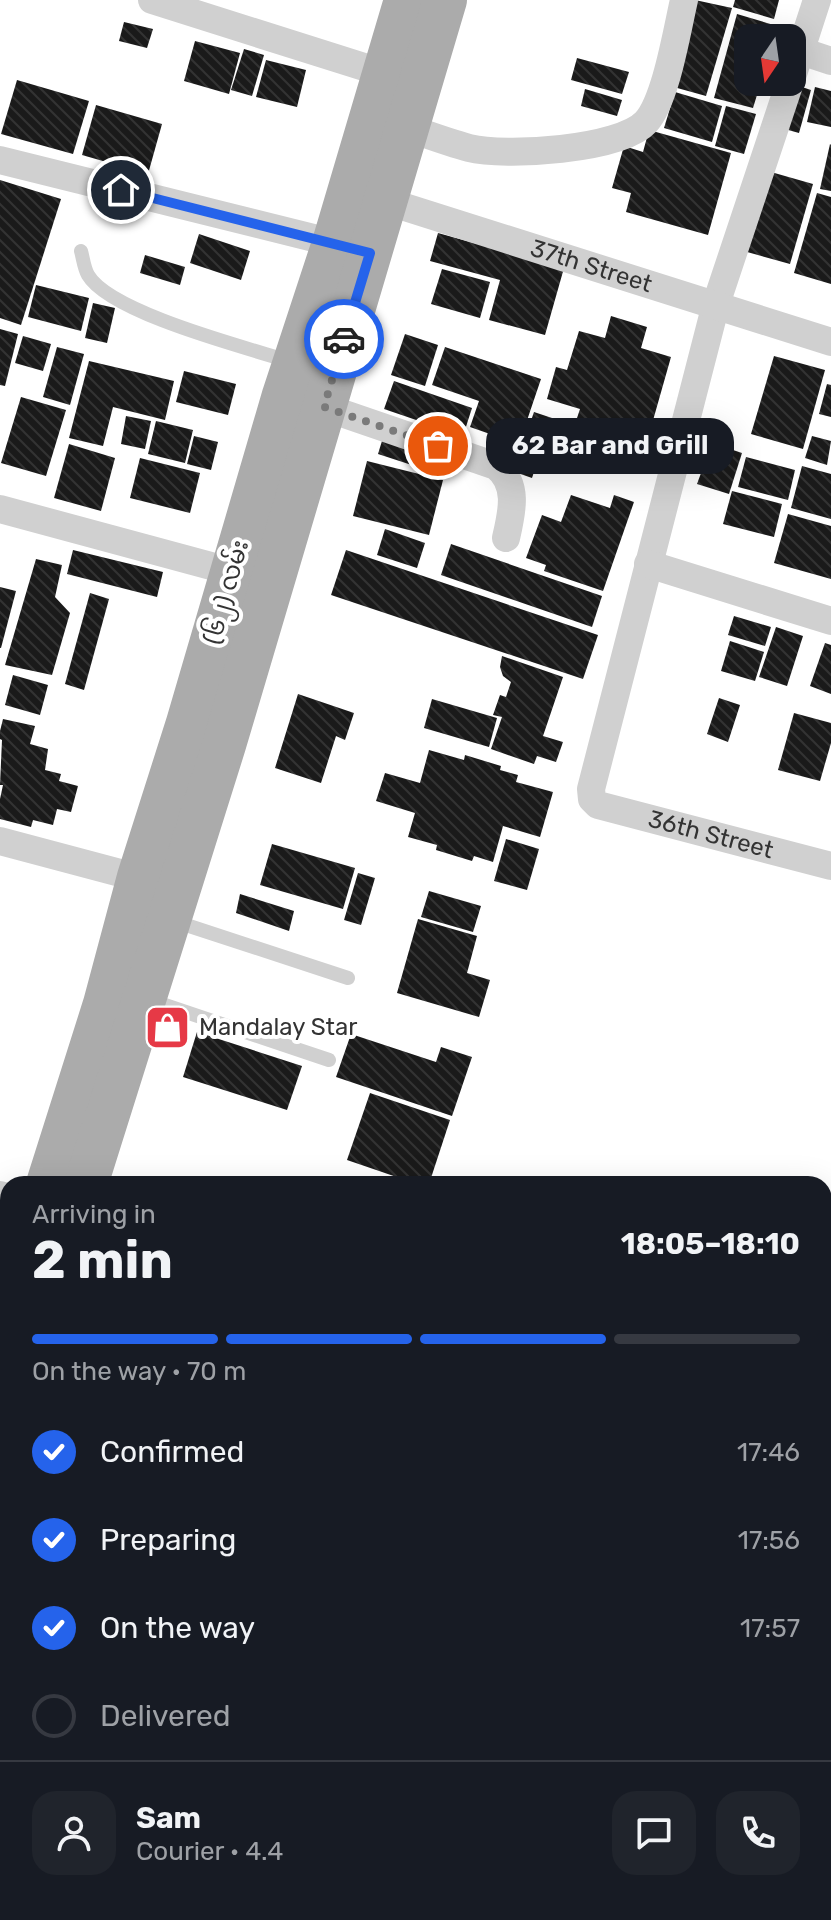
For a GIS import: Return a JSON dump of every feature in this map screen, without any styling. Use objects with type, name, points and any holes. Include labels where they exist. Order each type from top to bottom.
[{"type":"main road","name":"(၆၂) လမ်း","points":[[89,1176],[146,999],[188,723],[324,407],[352,248],[401,78],[432,3]]},
{"type":"main road","name":"(၆၂) လမ်း","points":[[251,577],[284,395],[352,248]]},
{"type":"main road","name":"(၆၂) လမ်း","points":[[51,1176],[105,1004],[163,895]]},
{"type":"street","points":[[152,0],[401,78]]},
{"type":"street","points":[[388,121],[470,148],[507,152],[594,143],[624,136],[647,122],[661,92],[684,0]]},
{"type":"street","points":[[806,33],[817,0]]},
{"type":"street","points":[[806,67],[831,61]]},
{"type":"street","points":[[785,96],[716,304],[648,564],[831,621]]},
{"type":"street","points":[[0,160],[352,248]]},
{"type":"street","name":"37th Street","points":[[368,195],[831,342]]},
{"type":"street","points":[[324,407],[496,466],[510,482],[512,511],[506,538]]},
{"type":"street","points":[[0,509],[251,577]]},
{"type":"street","name":"36th Street","points":[[648,564],[591,789],[592,799],[598,805],[831,866]]},
{"type":"street","points":[[0,841],[163,895]]},
{"type":"lane","points":[[81,251],[88,276],[113,298],[156,319],[296,364]]},
{"type":"lane","points":[[163,895],[348,978]]},
{"type":"lane","points":[[146,999],[329,1060]]},
{"type":"building","points":[[695,0],[732,8],[706,96],[670,86]]},
{"type":"building","points":[[735,0],[779,0],[774,19],[733,7]]},
{"type":"building","points":[[737,14],[770,24],[734,24]]},
{"type":"building","points":[[124,22],[153,29],[147,48],[119,41]]},
{"type":"building","points":[[734,25],[734,96],[757,96],[753,108],[714,98]]},
{"type":"building","points":[[195,41],[240,53],[229,94],[184,81]]},
{"type":"building","points":[[244,49],[264,55],[252,96],[231,90]]},
{"type":"building","points":[[577,58],[629,72],[622,94],[571,80]]},
{"type":"building","points":[[266,60],[306,70],[297,107],[256,97]]},
{"type":"building","points":[[17,80],[89,101],[73,154],[1,134]]},
{"type":"building","points":[[815,87],[831,91],[831,127],[807,122]]},
{"type":"building","points":[[806,88],[811,90],[799,133],[781,128],[790,96],[806,96]]},
{"type":"building","points":[[585,89],[622,100],[617,116],[581,106]]},
{"type":"building","points":[[675,92],[722,106],[712,142],[664,128]]},
{"type":"building","points":[[96,105],[162,124],[148,174],[82,155]]},
{"type":"building","points":[[726,106],[756,114],[744,154],[715,146]]},
{"type":"building","points":[[649,130],[731,153],[708,235],[626,212],[631,193],[612,188],[624,146],[643,152]]},
{"type":"building","points":[[831,145],[831,191],[820,189]]},
{"type":"building","points":[[764,170],[813,184],[790,264],[740,250]]},
{"type":"building","points":[[0,180],[61,199],[21,325],[0,318]]},
{"type":"building","points":[[817,193],[831,197],[831,284],[794,273]]},
{"type":"building","points":[[438,233],[564,268],[545,335],[489,320],[500,280],[430,261]]},
{"type":"building","points":[[199,234],[250,251],[241,280],[190,263]]},
{"type":"building","points":[[145,255],[185,267],[180,285],[140,273]]},
{"type":"building","points":[[442,269],[490,282],[480,318],[431,304]]},
{"type":"building","points":[[36,285],[89,298],[81,331],[28,317]]},
{"type":"building","points":[[93,303],[115,308],[107,343],[85,338]]},
{"type":"building","points":[[611,316],[647,327],[641,348],[671,357],[648,438],[577,418],[580,409],[547,399],[556,367],[567,370],[579,331],[605,338]]},
{"type":"building","points":[[0,329],[18,334],[5,386],[0,385]]},
{"type":"building","points":[[405,334],[438,345],[425,386],[391,375]]},
{"type":"building","points":[[23,336],[51,344],[43,371],[15,363]]},
{"type":"building","points":[[57,347],[84,354],[70,405],[43,397]]},
{"type":"building","points":[[445,347],[541,379],[519,444],[470,427],[479,401],[432,385]]},
{"type":"building","points":[[774,356],[825,370],[803,449],[751,434]]},
{"type":"building","points":[[89,361],[174,381],[165,420],[113,407],[103,446],[69,438]]},
{"type":"building","points":[[184,371],[236,384],[228,415],[176,402]]},
{"type":"building","points":[[394,381],[472,408],[463,436],[384,409]]},
{"type":"building","points":[[827,384],[831,385],[831,417],[819,414]]},
{"type":"building","points":[[21,397],[66,410],[46,476],[1,463]]},
{"type":"building","points":[[534,412],[576,426],[566,455],[524,441]]},
{"type":"building","points":[[126,416],[151,421],[145,449],[121,444]]},
{"type":"building","points":[[156,421],[193,430],[185,463],[148,454]]},
{"type":"building","points":[[385,431],[434,448],[427,470],[378,454]]},
{"type":"building","points":[[194,436],[218,442],[211,470],[187,464]]},
{"type":"building","points":[[812,436],[831,441],[827,465],[805,458]]},
{"type":"building","points":[[712,443],[742,453],[729,494],[697,484]]},
{"type":"building","points":[[69,444],[115,458],[101,511],[54,498]]},
{"type":"building","points":[[516,448],[539,457],[532,478],[509,470]]},
{"type":"building","points":[[746,457],[795,470],[788,500],[738,487]]},
{"type":"building","points":[[140,458],[200,473],[190,513],[130,498]]},
{"type":"building","points":[[367,461],[443,480],[429,535],[353,516]]},
{"type":"building","points":[[802,466],[831,474],[831,519],[791,508]]},
{"type":"building","points":[[732,491],[782,504],[774,537],[723,524]]},
{"type":"building","points":[[571,495],[610,508],[614,495],[634,502],[603,591],[544,571],[546,565],[526,558],[542,515],[561,522]]},
{"type":"building","points":[[788,514],[831,526],[831,579],[774,563]]},
{"type":"building","points":[[385,529],[425,543],[417,568],[377,555]]},
{"type":"building","points":[[451,544],[602,596],[592,627],[441,575]]},
{"type":"building","points":[[73,550],[163,572],[157,597],[67,574]]},
{"type":"building","points":[[346,550],[598,635],[583,679],[331,595]]},
{"type":"building","points":[[36,559],[62,565],[55,597],[70,613],[52,675],[5,665]]},
{"type":"building","points":[[0,587],[16,591],[1,648],[0,648]]},
{"type":"building","points":[[90,593],[109,599],[84,690],[65,684]]},
{"type":"building","points":[[734,616],[771,627],[765,646],[728,635]]},
{"type":"building","points":[[776,627],[803,636],[787,686],[759,677]]},
{"type":"building","points":[[730,641],[764,652],[755,681],[721,671]]},
{"type":"building","points":[[825,643],[831,645],[831,694],[810,686]]},
{"type":"building","points":[[502,656],[563,677],[543,736],[563,742],[556,762],[537,756],[534,764],[491,749],[502,717],[493,715],[500,695],[506,697],[511,682],[503,676],[500,667]]},
{"type":"building","points":[[13,675],[48,685],[40,715],[5,705]]},
{"type":"building","points":[[298,694],[354,713],[345,740],[336,736],[321,783],[275,768]]},
{"type":"building","points":[[719,698],[740,705],[728,742],[707,734]]},
{"type":"building","points":[[432,699],[497,718],[489,747],[424,728]]},
{"type":"building","points":[[794,713],[831,723],[831,743],[820,781],[778,770]]},
{"type":"building","points":[[3,719],[35,726],[30,744],[48,749],[45,770],[61,774],[59,781],[78,786],[71,812],[57,809],[53,825],[33,820],[31,827],[0,819],[3,785],[0,785],[0,731]]},
{"type":"building","points":[[429,750],[464,760],[465,755],[501,766],[500,770],[518,775],[516,782],[553,792],[540,837],[503,826],[493,862],[474,856],[472,861],[436,850],[437,845],[408,837],[415,813],[376,801],[385,773],[420,783]]},
{"type":"building","points":[[506,839],[539,849],[527,890],[494,881]]},
{"type":"building","points":[[272,844],[355,868],[343,909],[260,885]]},
{"type":"building","points":[[358,873],[375,878],[361,925],[344,920]]},
{"type":"building","points":[[429,891],[481,906],[473,932],[421,917]]},
{"type":"building","points":[[240,894],[294,911],[289,931],[236,913]]},
{"type":"building","points":[[418,919],[477,936],[467,973],[490,980],[479,1017],[397,993]]},
{"type":"building","points":[[197,1032],[302,1066],[287,1110],[183,1077]]},
{"type":"building","points":[[351,1034],[436,1062],[441,1047],[472,1057],[452,1116],[336,1077]]},
{"type":"building","points":[[370,1093],[450,1120],[432,1176],[394,1176],[347,1160]]},
{"type":"way so far","points":[[344,339],[324,407],[438,446]]},
{"type":"place","name":"62 Bar and Grill","points":[[438,446]]},
{"type":"place","name":"Mandalay Star","points":[[168,1027]]},
{"type":"route","points":[[121,190],[370,253],[344,339]]}]
